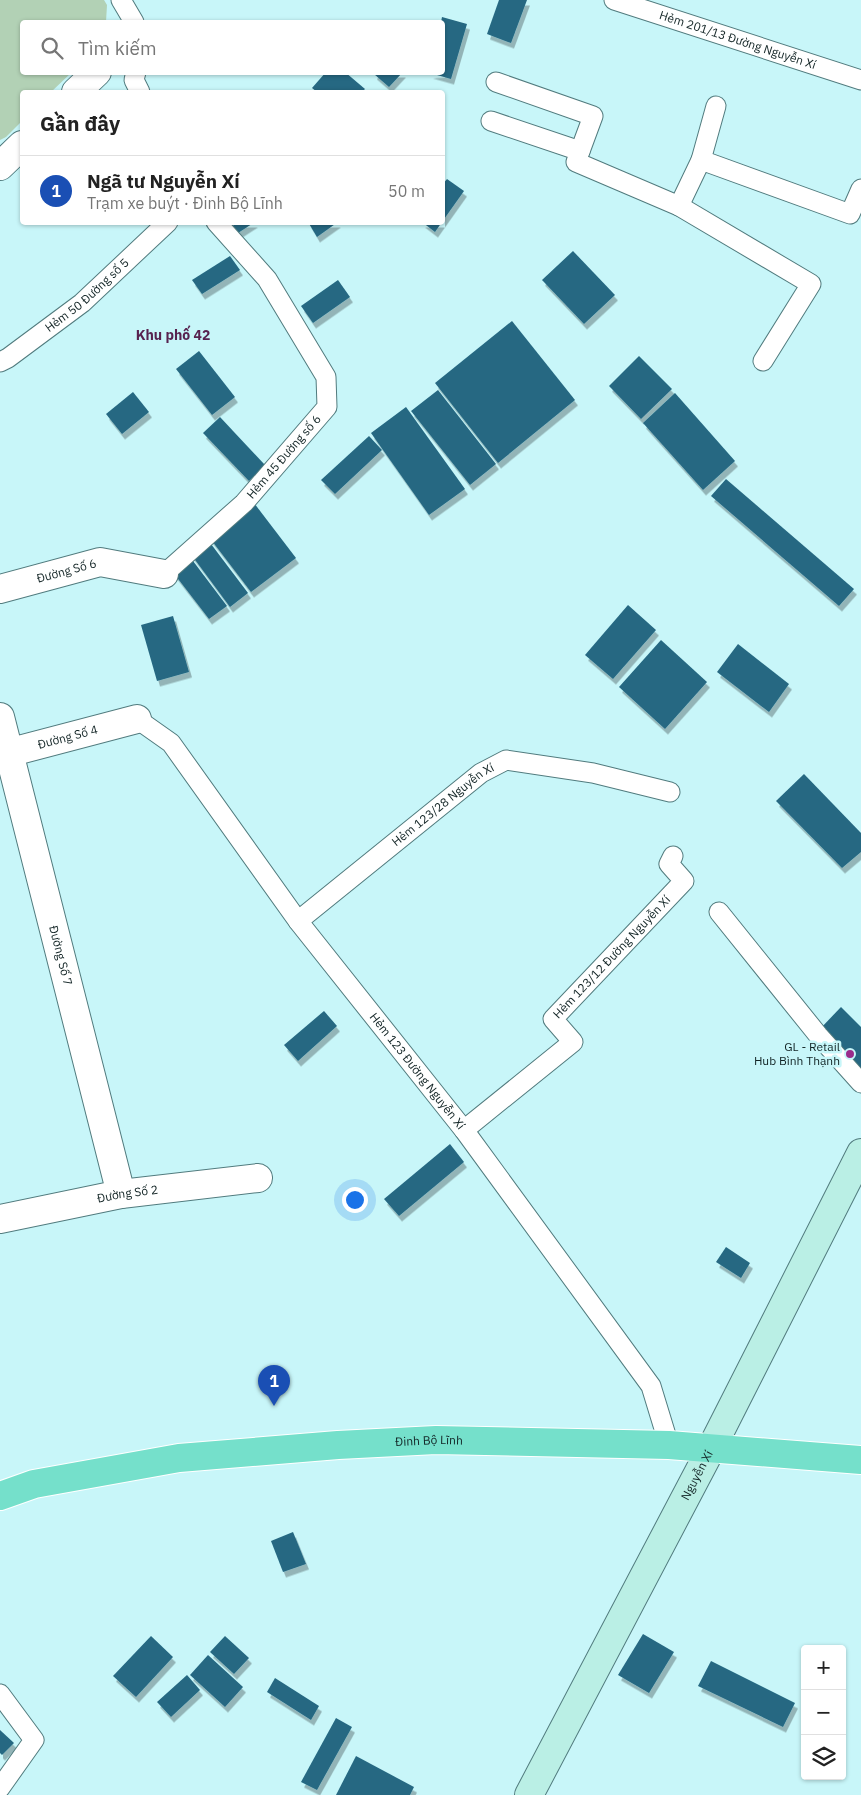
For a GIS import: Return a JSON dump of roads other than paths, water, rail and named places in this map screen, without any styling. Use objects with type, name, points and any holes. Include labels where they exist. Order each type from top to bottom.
[{"type":"main road","name":"Nguyễn Xí","points":[[529,1795],[712,1447],[861,1153]]},
{"type":"main road","name":"Đinh Bộ Lĩnh","points":[[0,1496],[34,1484],[179,1458],[328,1446],[436,1440],[712,1447],[861,1460]]},
{"type":"street","points":[[78,90],[94,75]]},
{"type":"street","points":[[0,166],[20,147]]},
{"type":"street","name":"Đường Số 6","points":[[0,589],[100,562],[164,574]]},
{"type":"street","name":"Đường Số 7","points":[[0,717],[5,754],[121,1194]]},
{"type":"street","name":"Đường Số 4","points":[[5,754],[136,719]]},
{"type":"street","name":"Đường Số 2","points":[[0,1219],[121,1194],[258,1178]]},
{"type":"lane","points":[[121,0],[133,20]]},
{"type":"lane","name":"Hẻm 201/13 Đường Nguyễn Xí","points":[[614,0],[642,5],[861,80]]},
{"type":"lane","points":[[135,75],[134,80],[139,90]]},
{"type":"lane","points":[[496,82],[593,116],[576,162],[679,206],[810,284],[763,361]]},
{"type":"lane","points":[[679,206],[701,160],[716,106]]},
{"type":"lane","points":[[491,121],[580,151]]},
{"type":"lane","points":[[701,160],[856,216],[861,189]]},
{"type":"lane","name":"Hẻm 50 Đường số 5","points":[[0,362],[82,303],[165,225]]},
{"type":"lane","name":"Hẻm 45 Đường số 6","points":[[164,574],[244,503],[327,407],[326,376],[266,279],[219,225]]},
{"type":"lane","name":"Hẻm 123 Đường Nguyễn Xí","points":[[136,719],[171,742],[298,921],[464,1130],[651,1386],[669,1445]]},
{"type":"lane","name":"Hẻm 123/28 Nguyễn Xí","points":[[298,921],[481,773],[506,760],[593,773],[670,792]]},
{"type":"lane","name":"Hẻm 123/12 Đường Nguyễn Xí","points":[[464,1130],[573,1042],[553,1019],[684,881],[669,864],[673,856]]},
{"type":"lane","points":[[718,912],[818,1035],[861,1083]]},
{"type":"lane","points":[[0,1694],[34,1740],[0,1788]]},
{"type":"place","name":"GL - Retail Hub Bình Thạnh","points":[[850,1054]]},
{"type":"place","name":"Ngã tư Nguyễn Xí","points":[[274,1406]]},
{"type":"district","name":"Khu phố 42","points":[[173,335]]}]
